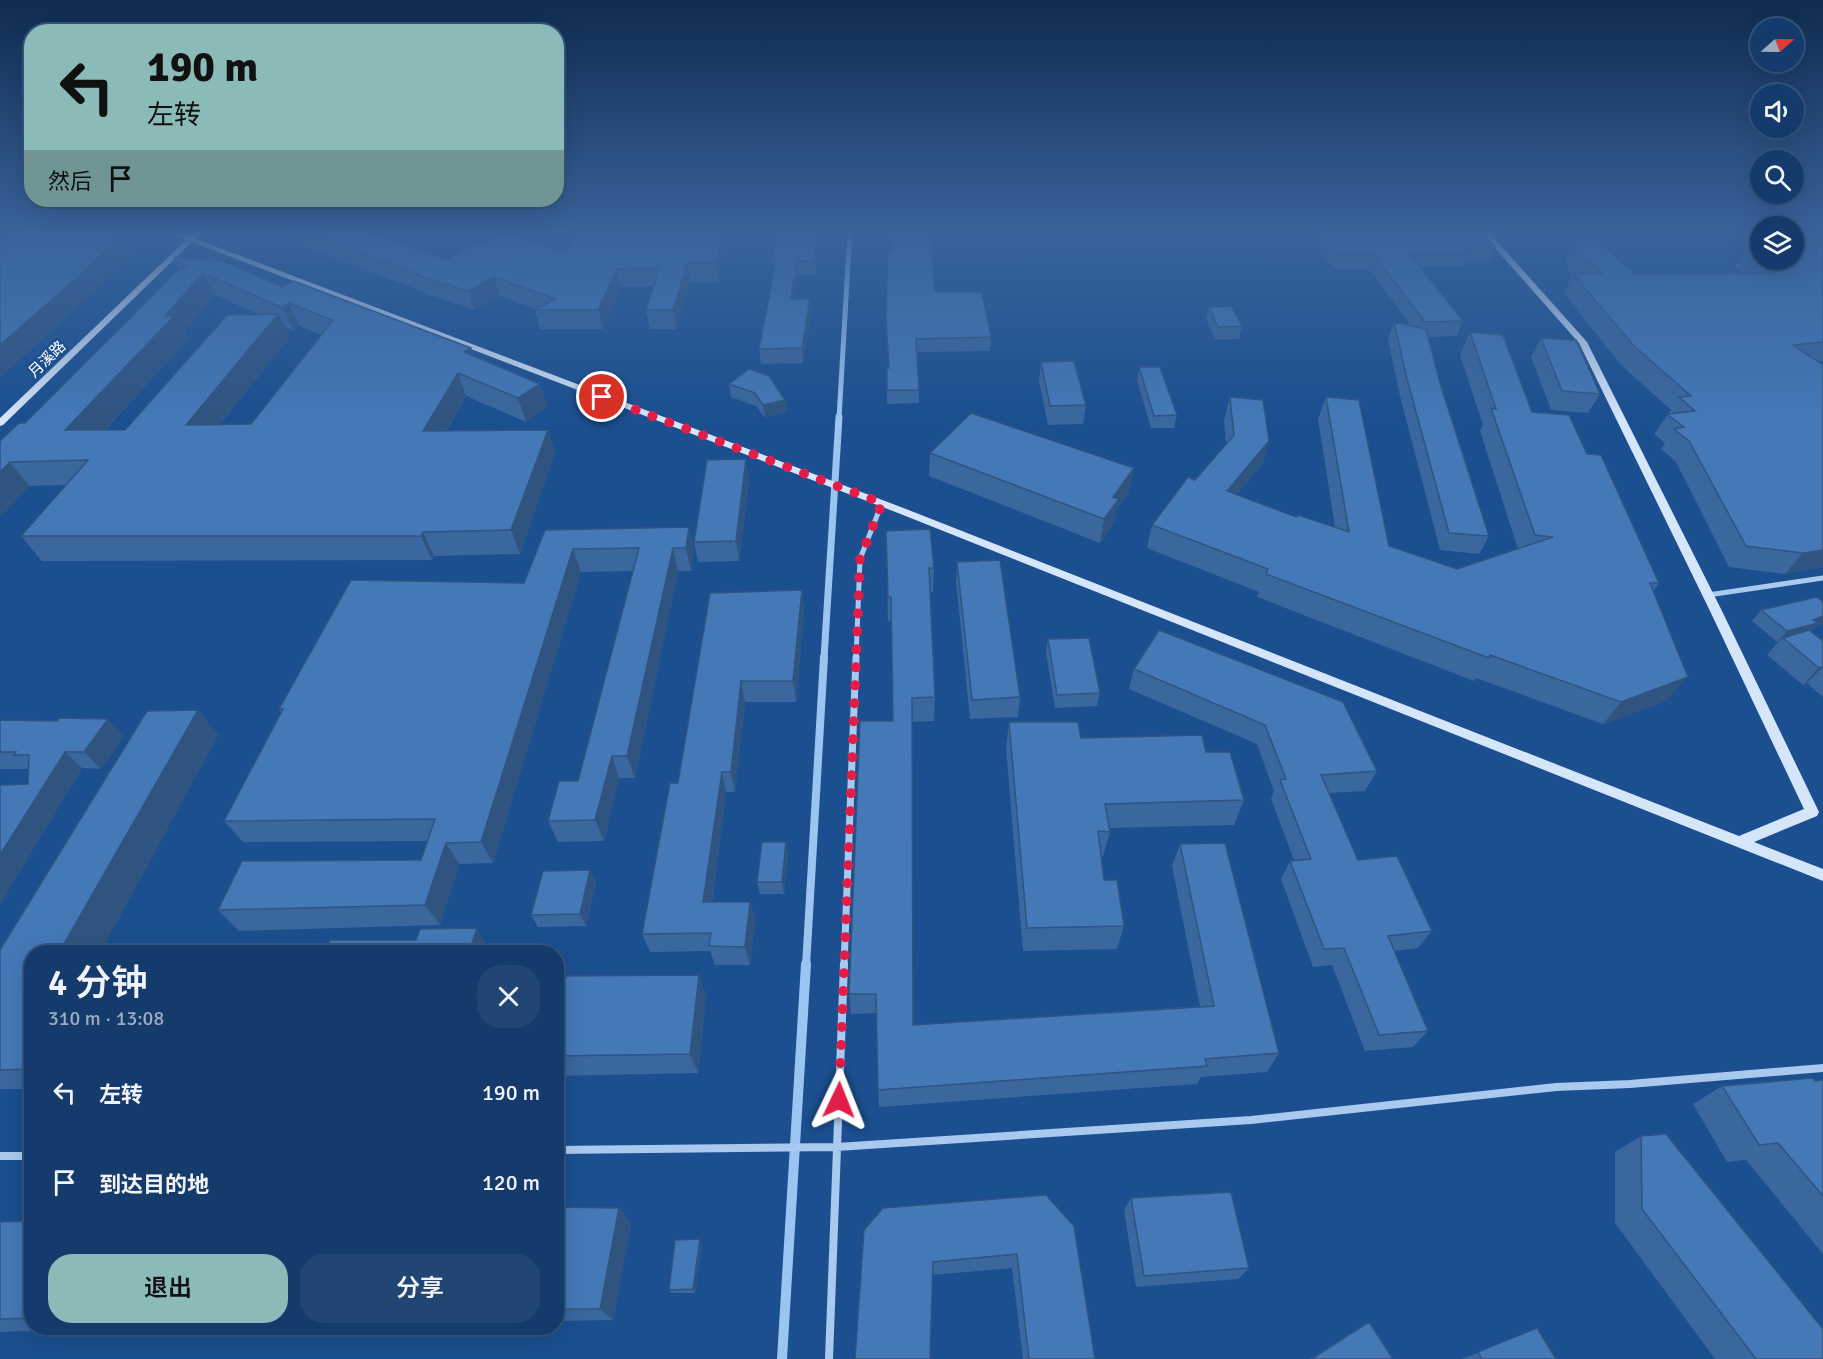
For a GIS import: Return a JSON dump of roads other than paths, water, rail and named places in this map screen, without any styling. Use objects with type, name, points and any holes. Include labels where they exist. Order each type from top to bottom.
[{"type":"street","name":"月溪路","points":[[0,423],[135,293]]},
{"type":"street","points":[[333,293],[847,489],[1823,875]]},
{"type":"street","points":[[1540,293],[1583,342],[1812,812],[1741,841]]},
{"type":"street","points":[[829,1359],[860,559],[882,503]]},
{"type":"street","points":[[1708,595],[1823,578]]},
{"type":"street","points":[[564,1150],[837,1147],[1251,1120],[1556,1087],[1630,1084],[1823,1068]]},
{"type":"street","points":[[0,1156],[24,1156]]},
{"type":"waterway","points":[[839,418],[846,293]]},
{"type":"waterway","points":[[824,658],[839,417]]},
{"type":"waterway","points":[[806,966],[824,657]]},
{"type":"waterway","points":[[782,1359],[806,964]]}]
